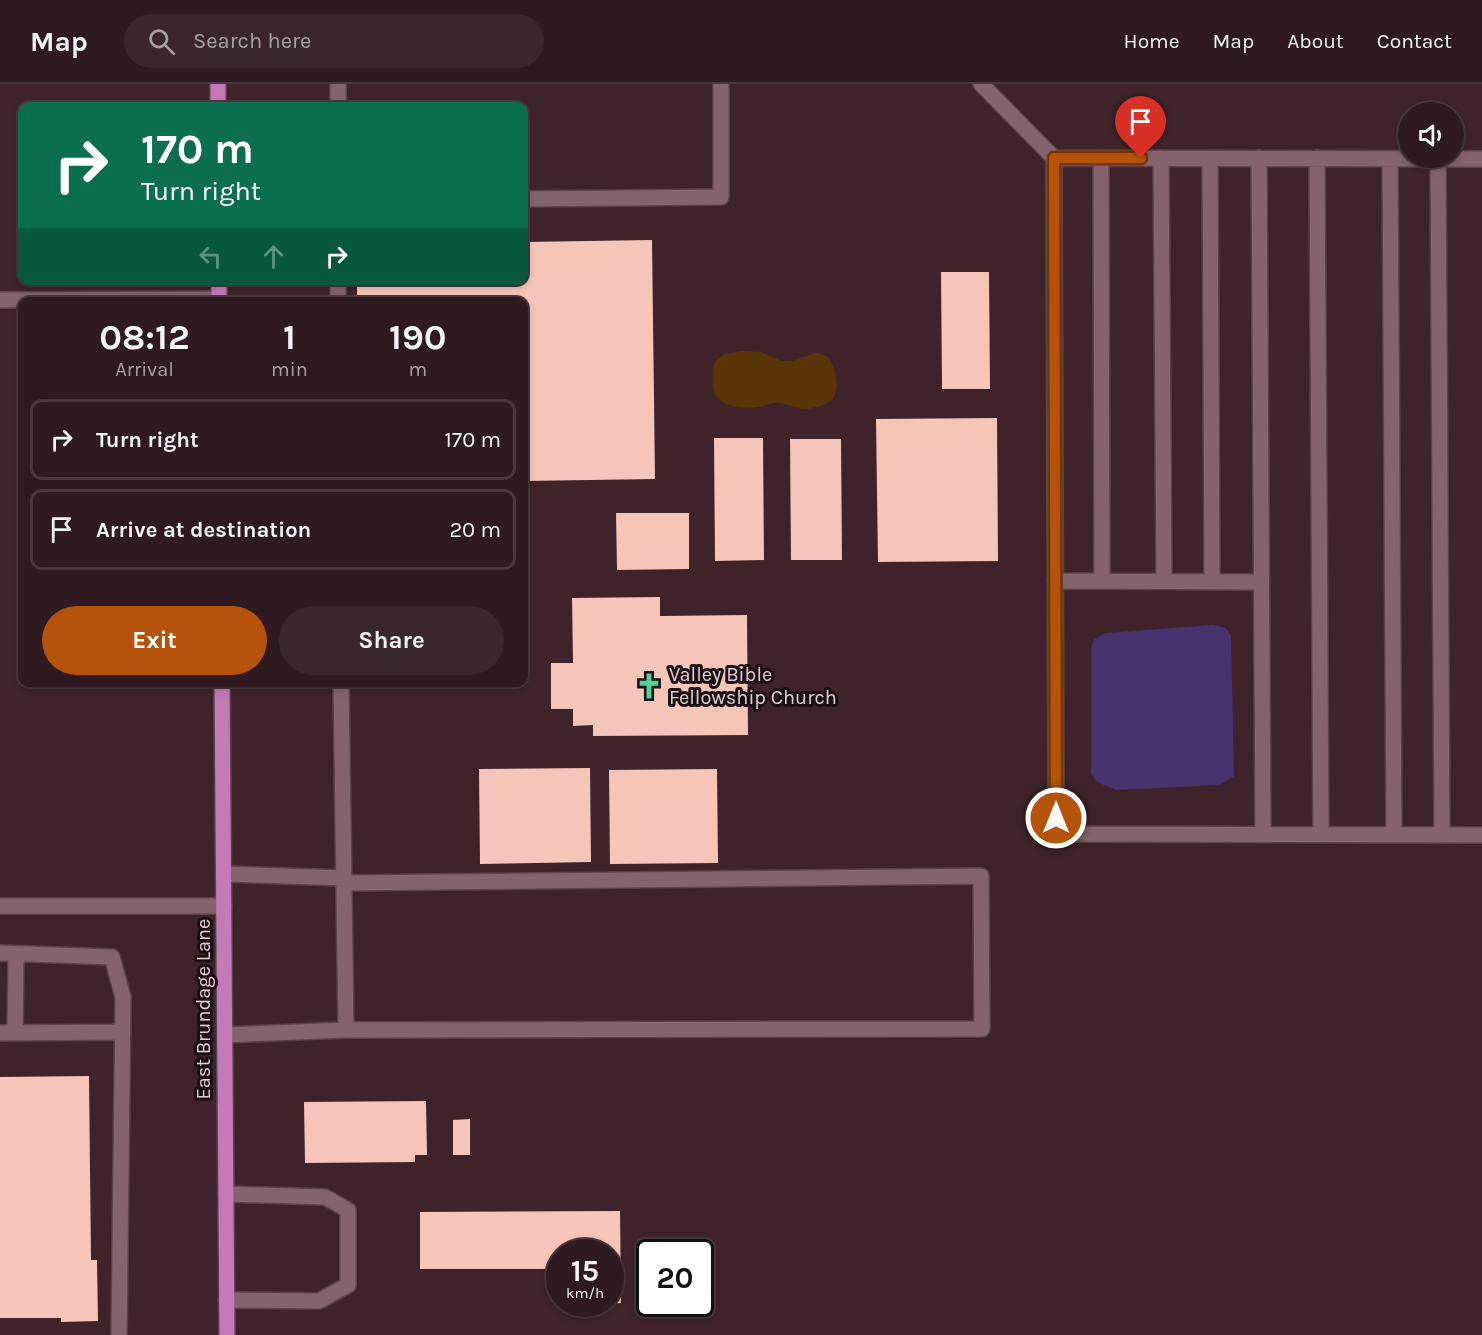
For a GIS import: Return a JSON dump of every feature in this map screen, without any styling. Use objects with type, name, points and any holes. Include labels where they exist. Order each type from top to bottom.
[{"type":"main road","points":[[218,84],[218,102]]},
{"type":"main road","name":"East Brundage Lane","points":[[222,687],[227,1335]]},
{"type":"lane","points":[[338,84],[338,102]]},
{"type":"lane","points":[[528,199],[721,196],[722,84]]},
{"type":"lane","points":[[981,84],[1054,158],[1056,818],[1070,834],[1482,835]]},
{"type":"lane","points":[[1054,158],[1398,159]]},
{"type":"lane","points":[[1101,158],[1102,581]]},
{"type":"lane","points":[[1161,158],[1164,582]]},
{"type":"lane","points":[[1259,158],[1263,834]]},
{"type":"lane","points":[[1317,158],[1321,834]]},
{"type":"lane","points":[[1210,159],[1212,582]]},
{"type":"lane","points":[[1390,159],[1394,834]]},
{"type":"lane","points":[[1464,159],[1482,159]]},
{"type":"lane","points":[[1438,168],[1442,835]]},
{"type":"lane","points":[[0,300],[18,300]]},
{"type":"lane","points":[[1055,581],[1261,582]]},
{"type":"lane","points":[[341,687],[346,1030]]},
{"type":"lane","points":[[224,874],[344,880],[981,876],[982,1029],[346,1030],[225,1035]]},
{"type":"lane","points":[[0,906],[224,906]]},
{"type":"lane","points":[[119,1335],[123,1032],[123,997],[112,957],[8,954],[8,1033],[123,1032]]},
{"type":"lane","points":[[226,1194],[325,1197],[348,1210],[348,1285],[319,1301],[226,1300]]},
{"type":"shaded area","points":[[743,351],[761,352],[782,361],[792,361],[815,353],[827,356],[836,376],[837,388],[833,399],[807,409],[780,403],[747,408],[723,402],[714,393],[714,366],[719,358]]},
{"type":"shaded area","points":[[1213,625],[1226,628],[1231,636],[1234,776],[1220,785],[1116,790],[1097,782],[1091,774],[1091,647],[1094,640],[1105,633]]},
{"type":"building","points":[[652,240],[655,479],[528,481],[528,297],[357,297],[357,285],[528,285],[528,242]]},
{"type":"building","points":[[941,272],[989,272],[990,389],[942,389]]},
{"type":"building","points":[[997,418],[998,561],[878,562],[876,419]]},
{"type":"building","points":[[714,438],[763,438],[764,560],[715,561]]},
{"type":"building","points":[[790,439],[841,439],[842,560],[791,560]]},
{"type":"building","points":[[616,513],[689,513],[689,569],[617,570]]},
{"type":"building","name":"Valley Bible Fellowship Church","points":[[660,597],[660,616],[747,615],[748,735],[593,736],[593,725],[573,726],[573,709],[551,709],[551,663],[573,663],[572,598]]},
{"type":"building","points":[[590,768],[591,862],[480,864],[479,769]]},
{"type":"building","points":[[717,769],[718,863],[610,864],[609,770]]},
{"type":"building","points":[[89,1076],[91,1260],[97,1260],[98,1321],[61,1322],[61,1318],[0,1318],[0,1077]]},
{"type":"building","points":[[426,1101],[427,1155],[415,1155],[415,1162],[305,1163],[304,1102]]},
{"type":"building","points":[[470,1119],[470,1155],[453,1155],[453,1120]]},
{"type":"building","points":[[620,1211],[620,1239],[546,1239],[546,1269],[420,1269],[420,1212]]},
{"type":"place","name":"Valley Bible Fellowship Church","points":[[649,686]]},
{"type":"route","points":[[1056,818],[1054,158],[1141,158]]}]
